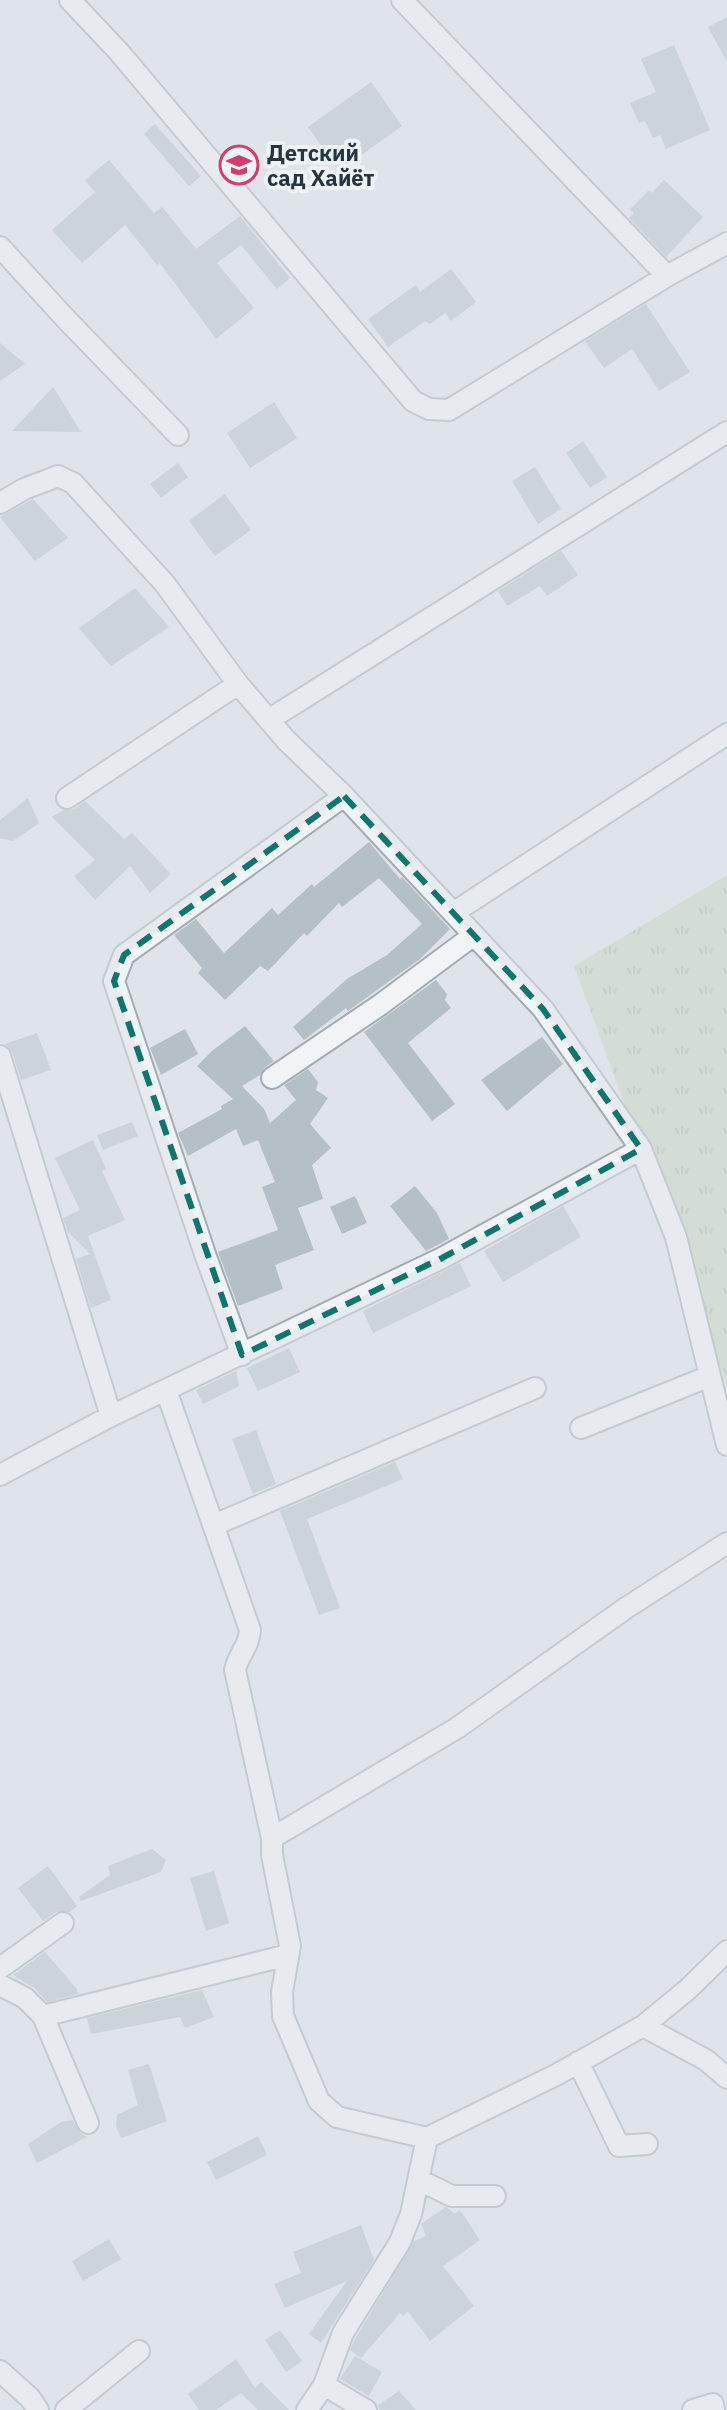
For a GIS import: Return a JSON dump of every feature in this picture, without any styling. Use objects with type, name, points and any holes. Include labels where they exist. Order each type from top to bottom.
[{"type":"street","points":[[70,0],[119,52],[413,401],[429,409],[449,410],[667,276],[727,243]]},
{"type":"street","points":[[402,0],[667,276]]},
{"type":"street","points":[[0,247],[178,435]]},
{"type":"street","points":[[270,719],[727,432]]},
{"type":"street","points":[[0,503],[24,489],[58,476],[73,483],[165,584],[238,684],[286,740],[344,796],[543,1009],[641,1149],[676,1237],[727,1445]]},
{"type":"street","points":[[67,798],[238,684]]},
{"type":"street","points":[[453,913],[727,734]]},
{"type":"street","points":[[242,1355],[114,981],[124,955],[344,796]]},
{"type":"street","points":[[272,1078],[380,1005],[474,935]]},
{"type":"street","points":[[0,1056],[111,1416]]},
{"type":"street","points":[[0,1475],[111,1416],[442,1258],[641,1149]]},
{"type":"street","points":[[581,1428],[710,1376]]},
{"type":"street","points":[[214,1525],[535,1388]]},
{"type":"street","points":[[166,1390],[250,1630],[249,1644],[238,1657],[235,1670],[272,1838],[272,1855],[290,1946],[282,1992],[283,2016],[319,2101],[337,2117],[427,2138],[643,2026],[687,1990],[727,1951]]},
{"type":"street","points":[[272,1838],[457,1728],[626,1608],[727,1543]]},
{"type":"street","points":[[0,1968],[63,1923]]},
{"type":"street","points":[[43,2016],[288,1955]]},
{"type":"street","points":[[0,1985],[25,1998],[43,2016],[88,2123]]},
{"type":"street","points":[[643,2026],[706,2060],[727,2078]]},
{"type":"street","points":[[578,2062],[619,2146],[647,2144]]},
{"type":"street","points":[[307,2410],[324,2385],[343,2333],[400,2242],[411,2214],[427,2138]]},
{"type":"street","points":[[419,2180],[452,2196],[495,2196]]},
{"type":"street","points":[[66,2410],[139,2351]]},
{"type":"street","points":[[0,2371],[30,2398],[38,2410]]},
{"type":"street","points":[[324,2385],[366,2410]]},
{"type":"street","points":[[693,2410],[713,2404],[714,2410]]},
{"type":"highlighted area","points":[[344,796],[543,1009],[641,1149],[442,1258],[242,1355],[114,981],[124,955]]},
{"type":"green space","points":[[727,875],[727,1385],[574,966]]},
{"type":"building","points":[[727,17],[727,62],[708,27]]},
{"type":"building","points":[[674,45],[710,130],[666,149],[660,135],[653,138],[645,121],[639,123],[630,103],[656,92],[641,59]]},
{"type":"building","points":[[371,82],[402,126],[339,171],[308,127]]},
{"type":"building","points":[[155,124],[201,176],[189,186],[144,134]]},
{"type":"building","points":[[109,160],[154,213],[162,207],[196,249],[240,216],[290,278],[277,289],[241,245],[217,263],[254,308],[216,339],[160,263],[157,265],[125,225],[82,263],[52,230],[95,192],[85,180]]},
{"type":"building","points":[[664,180],[703,217],[666,257],[629,218],[634,213],[630,209]]},
{"type":"building","points":[[451,269],[476,302],[451,321],[445,313],[430,324],[425,321],[388,347],[368,319],[416,285],[420,292]]},
{"type":"building","points":[[646,304],[690,372],[659,391],[632,349],[604,368],[585,341]]},
{"type":"building","points":[[0,343],[25,364],[0,381]]},
{"type":"building","points":[[53,387],[81,432],[12,431]]},
{"type":"building","points":[[274,402],[297,438],[250,468],[227,433]]},
{"type":"building","points":[[583,441],[607,477],[590,488],[566,453]]},
{"type":"building","points":[[178,463],[188,477],[161,498],[150,484]]},
{"type":"building","points":[[535,467],[561,509],[538,524],[512,481]]},
{"type":"building","points":[[225,494],[251,530],[215,556],[189,521]]},
{"type":"building","points":[[33,499],[68,538],[35,561],[0,517]]},
{"type":"building","points":[[561,551],[578,575],[547,596],[540,586],[507,606],[498,591]]},
{"type":"building","points":[[135,588],[169,627],[111,666],[79,628]]},
{"type":"building","points":[[28,798],[39,823],[13,841],[0,838],[0,820]]},
{"type":"building","points":[[85,801],[124,839],[132,833],[171,874],[150,893],[130,866],[95,900],[74,876],[95,860],[52,817]]},
{"type":"building","points":[[369,842],[400,879],[402,877],[450,929],[420,959],[304,1040],[293,1027],[347,979],[387,955],[422,924],[379,878],[342,907],[339,903],[307,936],[304,933],[268,971],[260,966],[225,1000],[198,973],[202,968],[174,935],[196,919],[224,953],[272,908],[278,915],[312,884],[314,887]]},
{"type":"building","points":[[436,980],[447,994],[445,1000],[451,1008],[408,1043],[455,1104],[432,1121],[364,1032]]},
{"type":"building","points":[[245,1026],[274,1061],[260,1075],[242,1086],[264,1109],[270,1123],[296,1100],[284,1085],[308,1069],[318,1082],[316,1090],[328,1098],[310,1124],[331,1148],[312,1165],[323,1199],[298,1208],[314,1250],[275,1265],[283,1289],[238,1306],[218,1252],[278,1230],[262,1187],[275,1182],[258,1140],[243,1146],[236,1129],[188,1156],[178,1133],[222,1109],[221,1106],[233,1099],[197,1066]]},
{"type":"building","points":[[185,1029],[198,1054],[161,1075],[150,1048]]},
{"type":"building","points":[[37,1033],[51,1070],[21,1080],[12,1052],[5,1044]]},
{"type":"building","points":[[542,1037],[563,1064],[507,1111],[481,1080]]},
{"type":"building","points":[[132,1122],[138,1136],[103,1150],[97,1135]]},
{"type":"building","points":[[93,1140],[106,1169],[102,1171],[125,1220],[88,1236],[111,1300],[91,1308],[76,1259],[90,1254],[68,1232],[63,1218],[80,1210],[55,1158]]},
{"type":"building","points":[[415,1186],[437,1213],[449,1239],[426,1251],[390,1206]]},
{"type":"building","points":[[355,1196],[367,1223],[342,1234],[330,1207]]},
{"type":"building","points":[[563,1206],[581,1237],[503,1282],[484,1251]]},
{"type":"building","points":[[460,1263],[471,1286],[373,1333],[363,1311]]},
{"type":"building","points":[[289,1348],[300,1372],[258,1391],[247,1368]]},
{"type":"building","points":[[236,1371],[239,1386],[203,1404],[196,1390]]},
{"type":"building","points":[[256,1430],[276,1484],[253,1494],[232,1439]]},
{"type":"building","points":[[395,1462],[403,1479],[307,1519],[340,1608],[319,1615],[280,1511]]},
{"type":"building","points":[[152,1849],[166,1860],[161,1872],[81,1901],[79,1897],[110,1875],[108,1866]]},
{"type":"building","points":[[48,1866],[77,1906],[70,1912],[56,1912],[43,1921],[18,1888]]},
{"type":"building","points":[[214,1871],[229,1923],[206,1931],[190,1878]]},
{"type":"building","points":[[45,1952],[78,1994],[47,2002],[34,1988],[13,1975]]},
{"type":"building","points":[[202,1990],[214,2017],[185,2028],[180,2017],[91,2034],[87,2018]]},
{"type":"building","points":[[149,2064],[167,2121],[121,2138],[116,2126],[117,2115],[138,2105],[128,2070]]},
{"type":"building","points":[[73,2120],[80,2133],[87,2137],[37,2163],[28,2144],[61,2122]]},
{"type":"building","points":[[258,2136],[267,2155],[216,2180],[207,2162]]},
{"type":"building","points":[[446,2207],[455,2214],[460,2210],[480,2240],[443,2266],[474,2306],[430,2341],[408,2311],[403,2316],[400,2313],[361,2358],[350,2350],[355,2339],[414,2241],[426,2236],[421,2224]]},
{"type":"building","points":[[361,2225],[374,2260],[321,2343],[309,2334],[347,2281],[285,2308],[274,2284],[301,2273],[293,2252]]},
{"type":"building","points":[[109,2239],[121,2259],[83,2281],[72,2261]]},
{"type":"building","points":[[280,2330],[302,2361],[286,2372],[265,2340]]},
{"type":"building","points":[[355,2356],[382,2372],[369,2396],[340,2379]]},
{"type":"building","points":[[236,2359],[255,2388],[261,2382],[289,2410],[258,2410],[241,2393],[216,2410],[199,2410],[188,2394]]},
{"type":"building","points":[[399,2391],[416,2410],[379,2410],[378,2405]]},
{"type":"place","name":"Детский сад Хайёт","points":[[239,165]]}]
